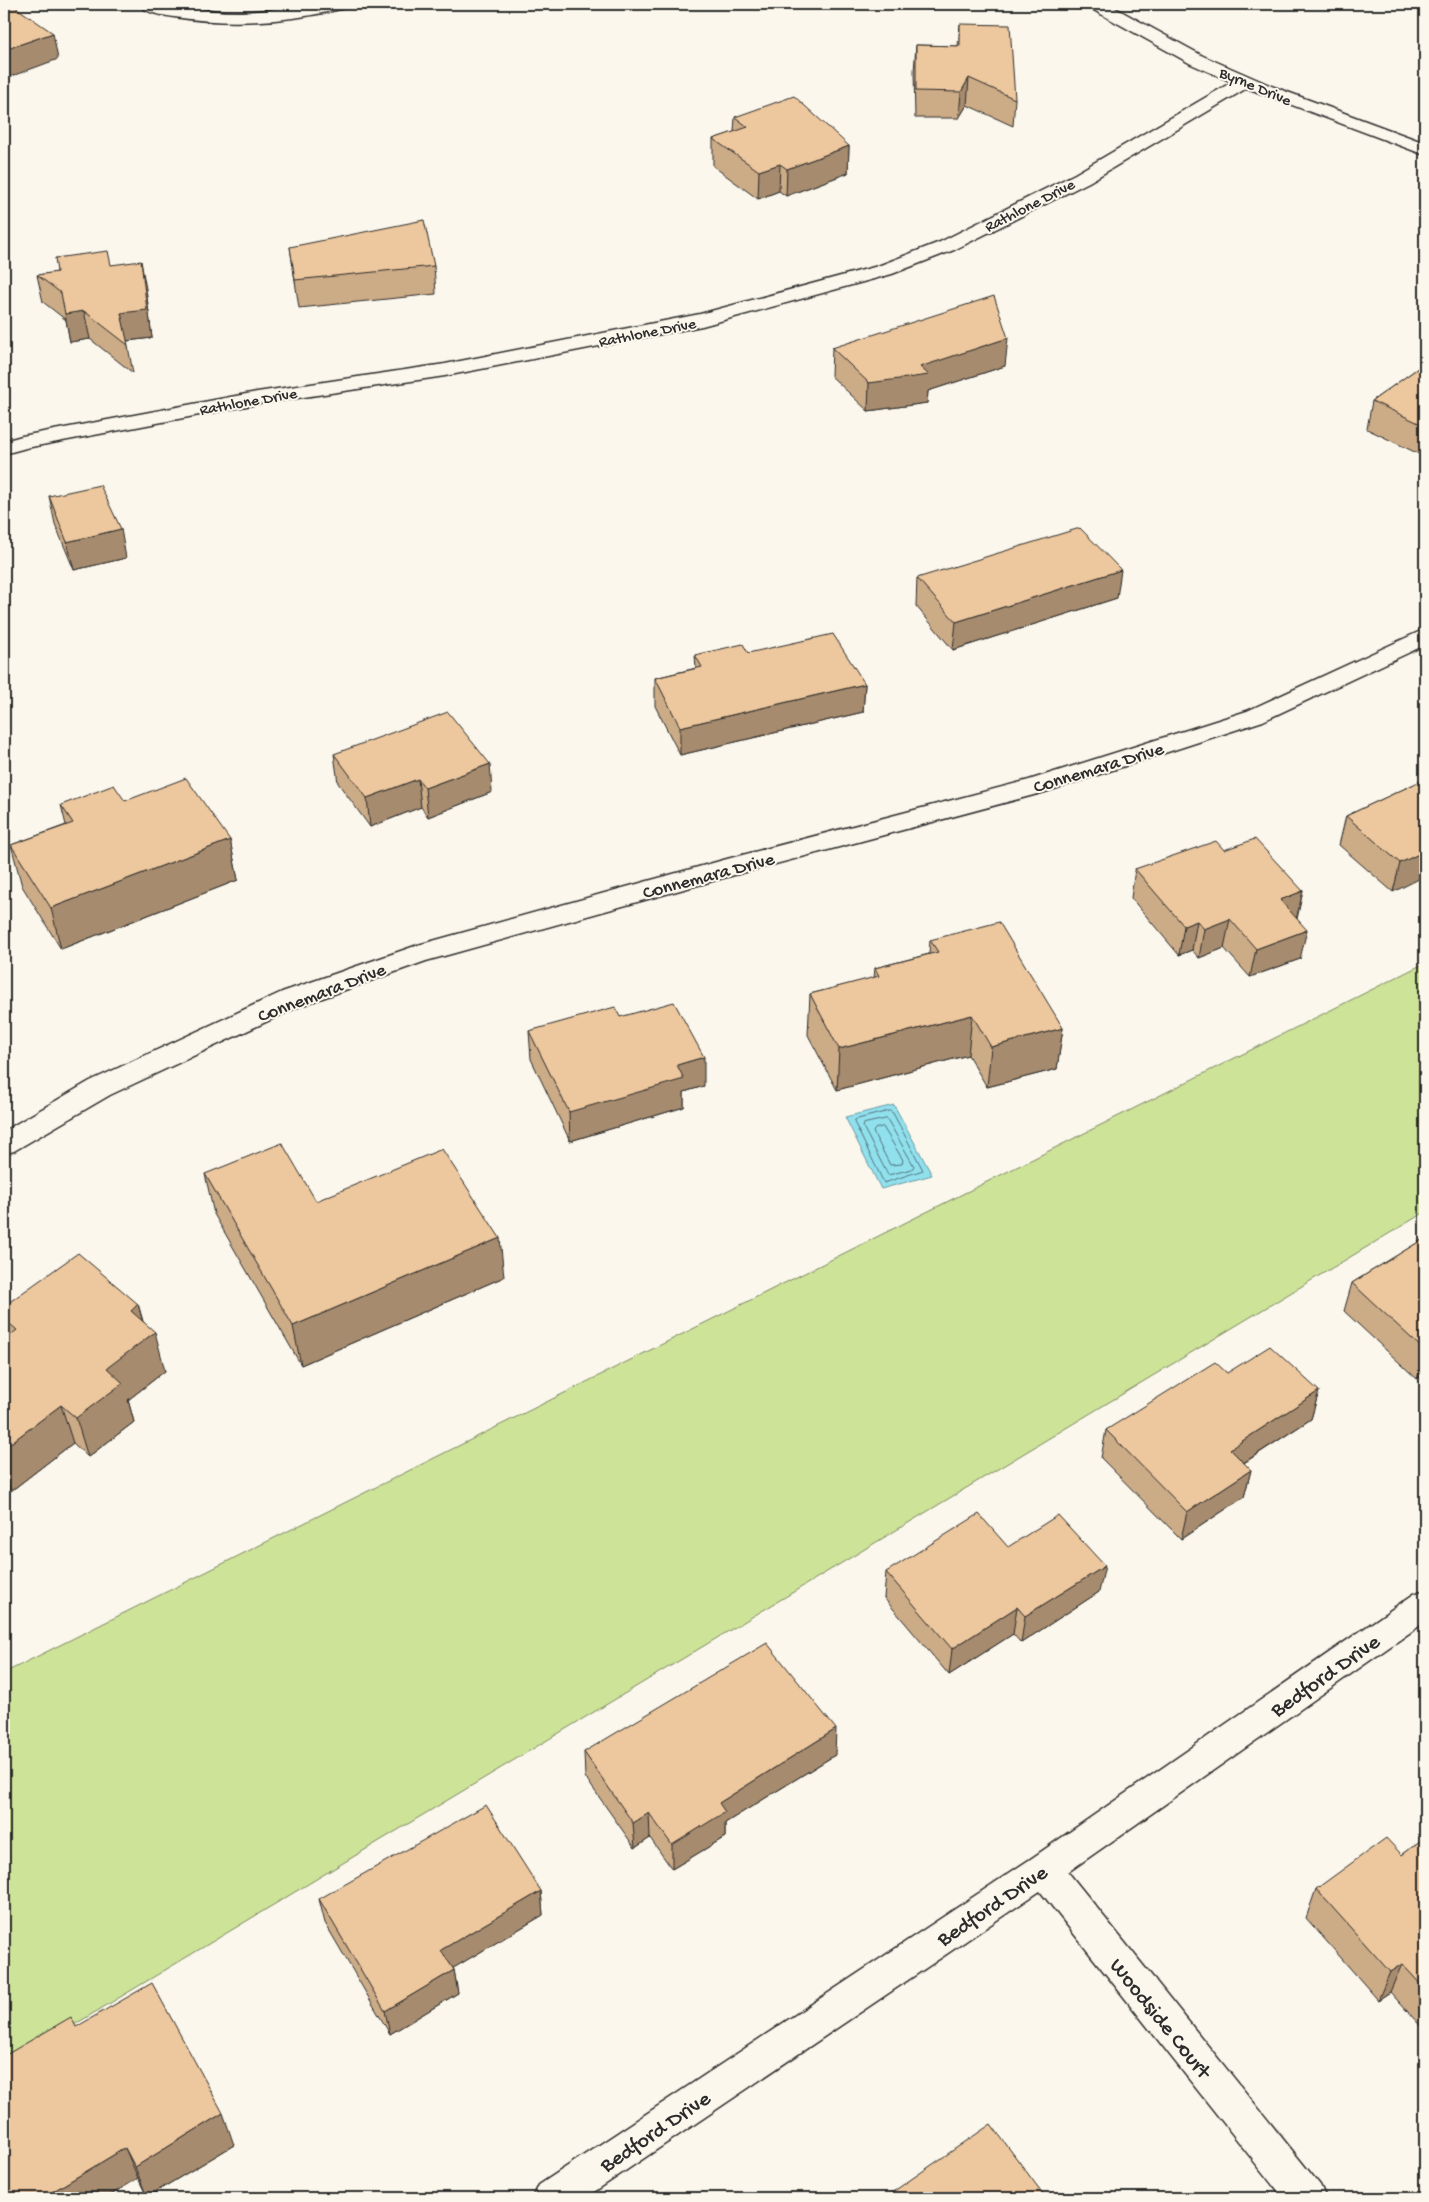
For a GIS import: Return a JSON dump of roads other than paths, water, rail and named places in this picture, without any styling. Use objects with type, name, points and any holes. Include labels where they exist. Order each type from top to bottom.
[{"type":"street","points":[[148,4],[155,8],[198,17],[252,17],[339,4]]},
{"type":"street","name":"Byrne Drive","points":[[1096,4],[1197,60],[1246,81],[1425,149]]},
{"type":"street","name":"Rathlone Drive","points":[[4,448],[22,442],[257,398],[445,370],[702,320],[885,270],[947,246],[1082,178],[1246,81]]},
{"type":"street","name":"Connemara Drive","points":[[4,1144],[100,1088],[291,999],[418,954],[727,868],[1036,786],[1226,726],[1254,716],[1425,636]]},
{"type":"street","name":"Bedford Drive","points":[[552,2198],[1044,1869],[1425,1604]]},
{"type":"street","name":"Woodside Court","points":[[1044,1869],[1307,2198]]},
{"type":"street","name":"Woodside Court","points":[[1281,2166],[1318,2198]]},
{"type":"water","points":[[894,1105],[932,1175],[881,1189],[845,1117]]}]
